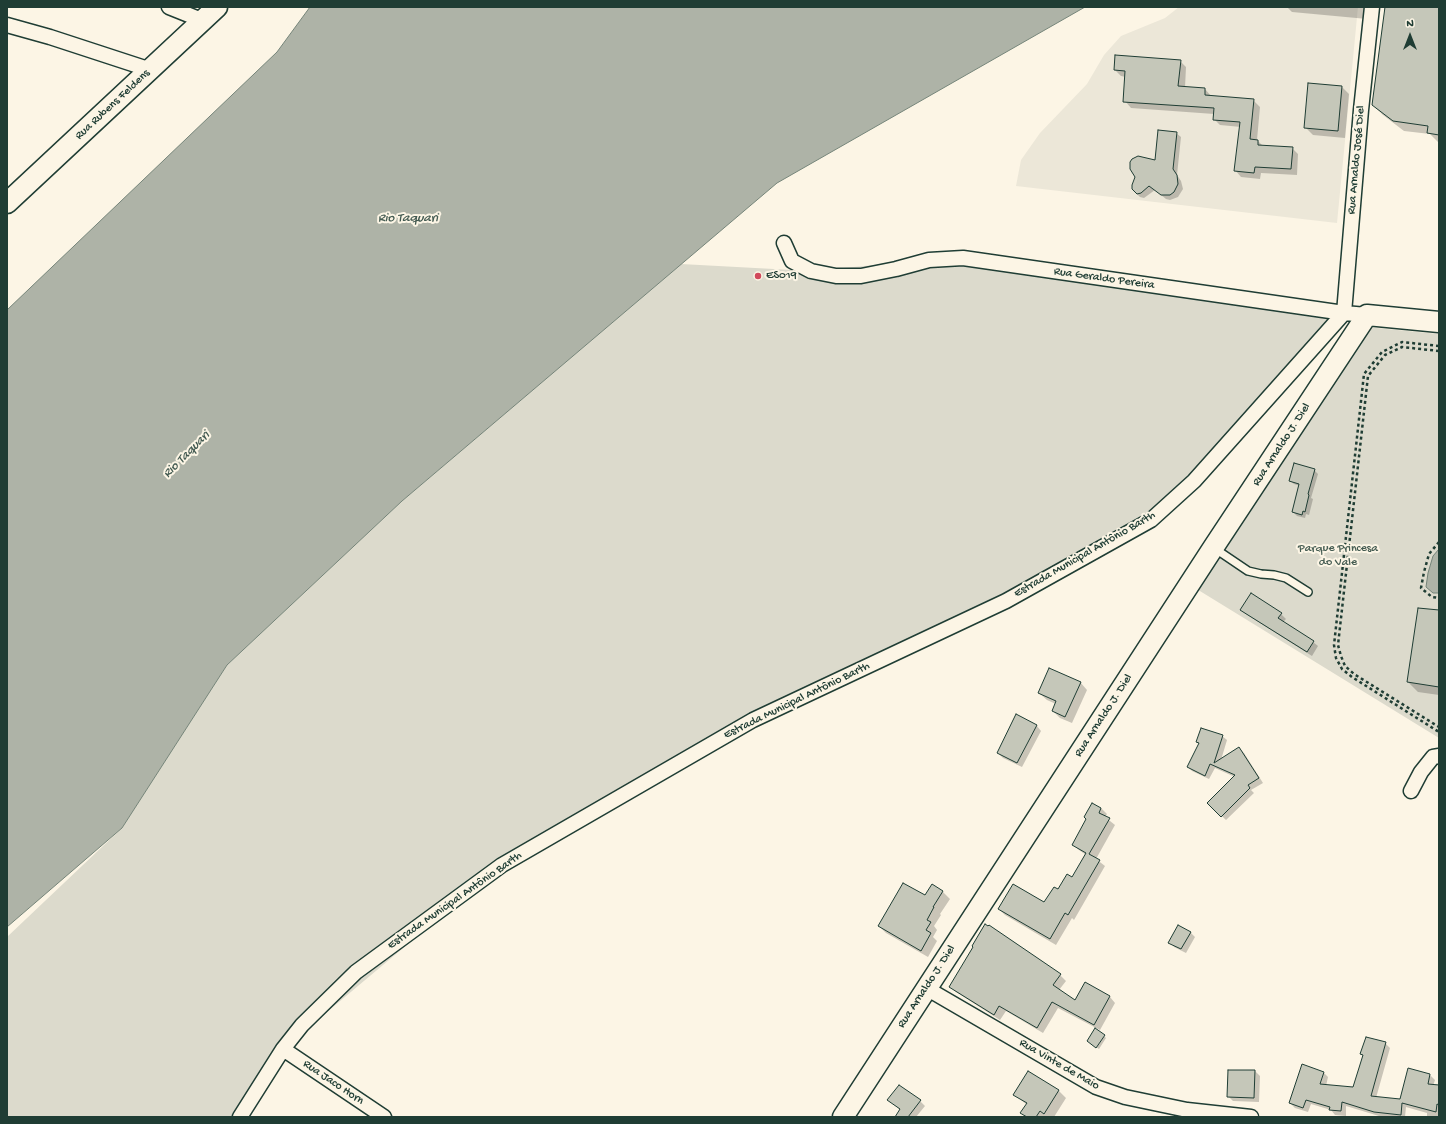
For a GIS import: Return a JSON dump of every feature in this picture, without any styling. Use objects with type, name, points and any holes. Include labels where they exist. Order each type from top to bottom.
[{"type":"street","points":[[169,7],[211,14]]},
{"type":"street","name":"Rua Arnaldo José Diel","points":[[1344,313],[1361,110],[1372,7]]},
{"type":"street","name":"Rua Rubens Feldens","points":[[7,203],[211,14]]},
{"type":"street","points":[[7,25],[50,37],[150,70]]},
{"type":"street","name":"Rua Geraldo Pereira","points":[[784,243],[792,261],[811,271],[836,276],[861,276],[930,260],[963,258],[1344,313],[1439,322]]},
{"type":"street","name":"Estrada Municipal Antônio Barth","points":[[240,1117],[283,1049],[302,1025],[356,972],[502,865],[753,720],[1006,601],[1151,520],[1194,481],[1344,313]]},
{"type":"street","name":"Rua Arnaldo J. Diel","points":[[843,1117],[1213,548],[1367,315]]},
{"type":"street","points":[[1411,791],[1421,772],[1433,757],[1439,756]]},
{"type":"street","name":"Rua Vinte de Maio","points":[[926,988],[1096,1087],[1125,1097],[1187,1113],[1251,1117]]},
{"type":"street","name":"Rua Jaco Horn","points":[[283,1049],[384,1117]]},
{"type":"lane","points":[[1213,548],[1248,571],[1286,578],[1308,592]]},
{"type":"path","points":[[1439,346],[1402,342],[1382,352],[1364,374],[1334,645],[1336,658],[1342,668],[1352,678],[1439,732]]},
{"type":"path","points":[[1439,351],[1402,347],[1385,355],[1368,376],[1338,645],[1345,666],[1354,674],[1439,727]]},
{"type":"path","points":[[1439,542],[1429,554],[1421,588],[1432,597],[1439,598]]},
{"type":"shaded area","points":[[1179,7],[1358,7],[1337,223],[1016,186],[1021,160],[1040,133],[1087,84],[1104,55],[1121,36],[1165,18]]},
{"type":"green space","points":[[929,260],[1344,313],[1151,520],[1006,601],[753,720],[502,865],[283,1049],[240,1117],[7,1117],[7,937],[122,828],[227,665],[402,501],[681,264],[811,271]]},
{"type":"green space","name":"Parque Princesa do Vale","points":[[1366,327],[1439,334],[1439,738],[1195,588]]},
{"type":"water","name":"Rio Taquari","points":[[310,7],[1085,7],[777,183],[402,501],[227,665],[122,828],[7,927],[7,310],[277,52]]},
{"type":"water","points":[[1439,549],[1439,593],[1433,593],[1426,587],[1433,556]]},
{"type":"building","points":[[1385,7],[1439,7],[1439,135],[1427,133],[1428,126],[1393,121],[1372,105]]},
{"type":"building","points":[[1115,55],[1181,60],[1178,86],[1205,88],[1205,95],[1254,99],[1250,139],[1258,140],[1258,145],[1293,147],[1291,169],[1255,167],[1254,173],[1234,171],[1240,122],[1213,120],[1214,108],[1123,102],[1125,71],[1114,70]]},
{"type":"building","points":[[1308,83],[1342,86],[1338,131],[1304,128]]},
{"type":"building","points":[[1158,130],[1177,132],[1173,169],[1177,175],[1178,184],[1174,192],[1170,195],[1161,195],[1149,186],[1141,193],[1137,194],[1132,189],[1135,177],[1130,169],[1130,162],[1138,156],[1155,160]]},
{"type":"building","points":[[1294,463],[1315,469],[1305,512],[1303,511],[1302,515],[1292,512],[1299,484],[1289,481]]},
{"type":"building","points":[[1251,593],[1282,613],[1278,618],[1314,641],[1307,652],[1240,610]]},
{"type":"building","points":[[1418,608],[1439,610],[1439,687],[1407,682]]},
{"type":"building","points":[[1049,668],[1081,682],[1065,717],[1052,711],[1056,701],[1038,693]]},
{"type":"building","points":[[1016,714],[1037,725],[1017,763],[997,753]]},
{"type":"building","points":[[1201,728],[1223,735],[1214,763],[1239,747],[1259,778],[1248,785],[1250,788],[1221,817],[1207,803],[1235,775],[1210,764],[1205,776],[1187,767],[1199,743],[1196,742]]},
{"type":"building","points":[[1092,803],[1101,808],[1099,813],[1110,818],[1089,854],[1100,860],[1068,915],[1065,913],[1050,939],[998,909],[1013,884],[1044,902],[1054,887],[1058,889],[1067,874],[1072,877],[1086,853],[1072,845],[1086,819],[1084,817]]},
{"type":"building","points":[[903,883],[925,895],[932,884],[943,891],[927,920],[931,922],[926,930],[931,933],[921,951],[878,926]]},
{"type":"building","points":[[985,924],[988,926],[989,925],[1061,974],[1053,985],[1075,1000],[1085,982],[1110,996],[1094,1025],[1052,1002],[1037,1028],[999,1006],[994,1015],[949,987]]},
{"type":"building","points":[[1178,925],[1191,932],[1181,949],[1168,943]]},
{"type":"building","points":[[1095,1028],[1105,1035],[1096,1048],[1087,1041]]},
{"type":"building","points":[[1366,1037],[1386,1042],[1371,1096],[1400,1099],[1408,1068],[1430,1074],[1428,1084],[1439,1085],[1439,1105],[1437,1104],[1436,1112],[1402,1103],[1401,1115],[1374,1112],[1342,1102],[1341,1111],[1329,1110],[1330,1107],[1306,1100],[1303,1108],[1289,1103],[1302,1064],[1324,1072],[1320,1084],[1353,1087],[1363,1055],[1360,1054]]},
{"type":"building","points":[[1228,1070],[1255,1070],[1254,1098],[1227,1097]]},
{"type":"building","points":[[1028,1071],[1059,1090],[1044,1114],[1040,1111],[1036,1117],[1027,1117],[1020,1113],[1027,1103],[1013,1095]]},
{"type":"building","points":[[899,1085],[921,1100],[908,1117],[895,1117],[900,1109],[887,1100]]},
{"type":"place","name":"ES019","points":[[758,276]]}]
